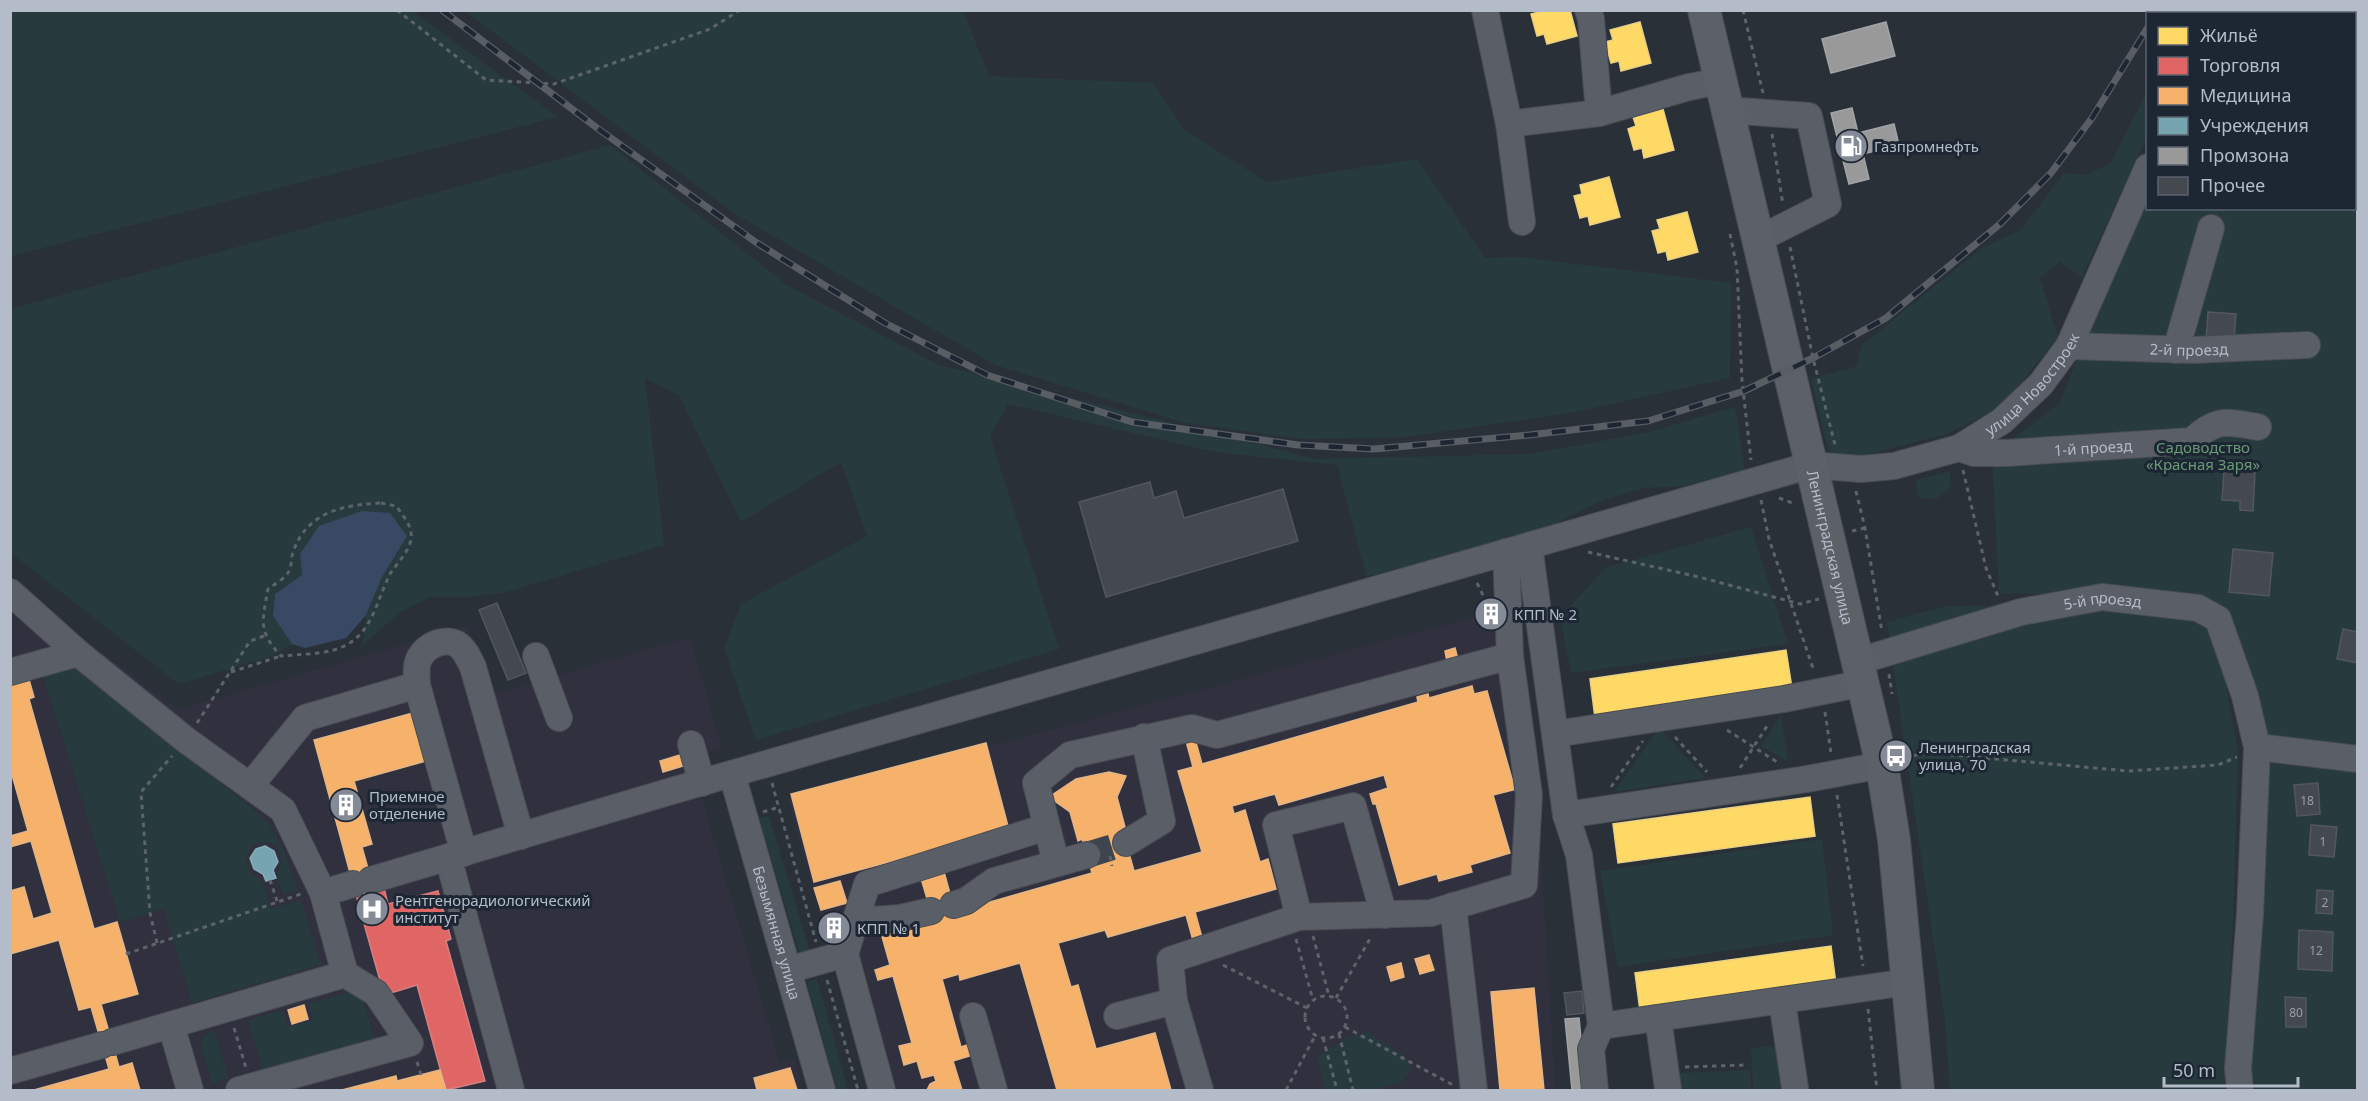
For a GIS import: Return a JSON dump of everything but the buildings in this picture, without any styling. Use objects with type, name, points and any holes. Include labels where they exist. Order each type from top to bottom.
[{"type":"main road","name":"Ленинградская улица","points":[[1704,10],[1724,95],[1743,237],[1869,666],[1893,761],[1894,840],[1918,1090]]},
{"type":"street","points":[[1485,10],[1509,124],[1522,222]]},
{"type":"street","points":[[1588,10],[1591,20],[1599,113]]},
{"type":"street","points":[[1509,124],[1599,113],[1689,87],[1809,116],[1828,204],[1743,237]]},
{"type":"street","name":"улица Новостроек","points":[[1811,465],[1861,469],[1894,466],[1959,448],[2002,422],[2041,384],[2069,346],[2146,172]]},
{"type":"street","points":[[2176,350],[2211,228]]},
{"type":"street","name":"2-й проезд","points":[[2069,346],[2176,350],[2307,345]]},
{"type":"street","name":"1-й проезд","points":[[1959,448],[1974,453],[2006,453],[2192,441],[2205,429],[2224,422],[2258,427]]},
{"type":"street","points":[[322,890],[362,882],[732,774],[1514,557],[1811,465]]},
{"type":"street","points":[[1200,1090],[1174,1001],[1170,960],[1299,918],[1431,913],[1524,885],[1529,795],[1510,656],[1514,557]]},
{"type":"street","points":[[1514,557],[1555,734],[1566,815],[1579,855],[1601,1026],[1591,1049],[1595,1090]]},
{"type":"street","points":[[10,592],[78,653],[186,740],[283,810],[322,890],[345,974],[376,993],[410,1043],[245,1089]]},
{"type":"street","name":"5-й проезд","points":[[1555,734],[1784,699],[2006,616],[2102,597],[2198,608],[2217,619],[2245,696],[2258,747],[2250,914],[2238,1069],[2240,1090]]},
{"type":"street","points":[[511,1090],[417,685],[417,664],[424,650],[441,641],[456,643],[465,652],[473,667],[521,836]]},
{"type":"street","points":[[10,672],[78,653]]},
{"type":"street","points":[[536,656],[559,718]]},
{"type":"street","points":[[1056,863],[1036,783],[1070,755],[1192,728],[1217,735],[1510,656]]},
{"type":"street","points":[[250,786],[305,718],[417,685]]},
{"type":"street","points":[[1126,843],[1162,821],[1144,737]]},
{"type":"street","points":[[691,744],[702,783]]},
{"type":"street","points":[[2258,747],[2358,759]]},
{"type":"street","points":[[1566,815],[1807,779],[1893,761]]},
{"type":"street","name":"Безымянная улица","points":[[732,774],[822,1090]]},
{"type":"street","points":[[1299,918],[1276,825],[1353,806],[1384,915]]},
{"type":"street","points":[[882,1090],[845,954],[867,884],[1046,827]]},
{"type":"street","points":[[857,921],[900,918],[942,908],[966,901],[994,881],[1087,855]]},
{"type":"street","points":[[1453,906],[1474,1090]]},
{"type":"street","points":[[788,970],[845,954]]},
{"type":"street","points":[[10,1071],[345,974]]},
{"type":"street","points":[[1601,1026],[1908,982]]},
{"type":"street","points":[[1117,1016],[1174,1001]]},
{"type":"street","points":[[1782,1001],[1795,1088]]},
{"type":"street","points":[[973,1016],[994,1090]]},
{"type":"street","points":[[1658,1018],[1666,1078]]},
{"type":"street","points":[[171,1025],[190,1090]]},
{"type":"path","points":[[397,10],[486,80],[554,84],[710,29],[740,10]]},
{"type":"path","points":[[1743,237],[1737,268],[1742,381],[1752,466]]},
{"type":"path","points":[[1959,448],[1968,497],[1986,568],[2006,616]]},
{"type":"path","points":[[1855,487],[1865,528],[1869,666],[1893,699]]},
{"type":"path","points":[[1775,497],[1786,499],[1800,509]]},
{"type":"path","points":[[1761,500],[1768,498]]},
{"type":"path","points":[[230,672],[280,656],[338,649],[350,643],[363,631],[374,614],[391,573],[408,549],[412,537],[406,520],[396,506],[381,503],[357,505],[319,516],[304,531],[293,552],[289,573],[268,590],[264,613],[264,636],[280,656]]},
{"type":"path","points":[[1844,533],[1865,528]]},
{"type":"path","points":[[1593,547],[1582,550],[1800,604],[1819,599],[1821,610]]},
{"type":"path","points":[[1475,580],[1514,557]]},
{"type":"path","points":[[157,943],[150,913],[141,792],[186,740],[250,641],[264,636]]},
{"type":"path","points":[[1594,811],[1659,719],[1725,792],[1784,699]]},
{"type":"path","points":[[1720,710],[1723,725],[1729,733],[1807,779]]},
{"type":"path","points":[[1893,761],[1930,753],[2018,759],[2128,771],[2218,765],[2258,747]]},
{"type":"path","points":[[771,780],[858,1090]]},
{"type":"path","points":[[270,880],[277,901]]},
{"type":"path","points":[[126,954],[277,901],[322,890]]},
{"type":"path","points":[[1336,998],[1384,915]]},
{"type":"path","points":[[1299,918],[1329,996]]},
{"type":"path","points":[[1299,918],[1313,1000]]},
{"type":"path","points":[[1197,951],[1307,1008]]},
{"type":"path","points":[[1329,996],[1336,998],[1347,1012],[1345,1027],[1339,1034],[1323,1038],[1315,1036],[1306,1023],[1307,1008],[1313,1000],[1329,996]]},
{"type":"path","points":[[228,1008],[245,1089]]},
{"type":"path","points":[[1345,1027],[1462,1090]]},
{"type":"path","points":[[1339,1034],[1353,1090]]},
{"type":"path","points":[[1286,1090],[1315,1036]]},
{"type":"path","points":[[1323,1038],[1337,1090]]},
{"type":"path","points":[[1666,1078],[1744,1065]]},
{"type":"shaded area","name":"Рентгенорадиологический институт","points":[[10,583],[178,710],[466,626],[496,693],[690,637],[722,749],[690,758],[780,1063],[795,1059],[803,1090],[11,1090]]},
{"type":"shaded area","points":[[1519,605],[1538,800],[1555,1090],[870,1090],[788,800]]},
{"type":"green space","points":[[11,10],[413,11],[558,117],[11,256]]},
{"type":"green space","name":"Садоводство «Красная Заря»","points":[[2221,10],[2357,11],[2357,754],[2247,741],[2219,647],[2238,752],[2233,922],[2224,1090],[1950,1090],[1945,1020],[1887,622],[1946,606],[2069,605],[2106,596],[1999,593],[1992,454],[2059,404],[2146,190],[2146,210],[2356,210],[2356,12],[2220,12]]},
{"type":"green space","points":[[465,11],[963,11],[989,76],[1153,83],[1183,129],[1267,182],[1417,159],[1485,258],[1519,257],[1731,283],[1730,378],[1570,413],[1406,437],[1303,439],[1182,422],[995,365],[732,212]]},
{"type":"green space","points":[[2146,94],[2146,138],[2082,277],[2060,262],[2040,278],[2058,337],[2003,406],[1944,435],[1849,459],[1828,450],[1811,379],[1857,366],[1861,346],[1982,248],[2021,230],[2064,173],[2084,175],[2110,164]]},
{"type":"green space","points":[[610,145],[787,285],[939,365],[1316,459],[1530,454],[1645,433],[1735,407],[1745,470],[1683,486],[1644,488],[1602,500],[1555,524],[1367,577],[1337,465],[1214,452],[1008,404],[990,436],[1059,649],[756,740],[724,648],[741,604],[867,536],[841,462],[741,522],[679,395],[645,378],[664,545],[503,593],[468,597],[430,597],[400,612],[362,646],[366,615],[382,577],[300,554],[302,575],[275,594],[273,616],[292,644],[273,656],[179,684],[11,553],[10,309]]},
{"type":"green space","points":[[1950,471],[1951,486],[1936,499],[1919,498],[1916,480]]},
{"type":"green space","points":[[1751,527],[1788,644],[1571,673],[1560,617],[1605,568]]},
{"type":"green space","points":[[75,662],[268,822],[281,845],[298,890],[283,895],[277,874],[282,862],[277,846],[266,842],[252,846],[246,857],[251,873],[262,880],[271,909],[301,900],[321,965],[192,1003],[164,909],[120,922],[42,672]]},
{"type":"green space","points":[[1781,714],[1788,762],[1761,746]]},
{"type":"green space","points":[[1659,728],[1706,778],[1614,792]]},
{"type":"green space","points":[[2247,753],[2357,766],[2357,1090],[2234,1090]]},
{"type":"green space","points":[[769,816],[810,952],[800,955],[759,818]]},
{"type":"green space","points":[[1822,839],[1833,935],[1618,967],[1600,871]]},
{"type":"green space","points":[[817,979],[848,1090],[837,1090],[807,982]]},
{"type":"green space","points":[[360,989],[374,1038],[262,1069],[248,1020],[283,1010],[288,1027],[313,1020],[308,1004]]},
{"type":"green space","points":[[214,1030],[229,1078],[212,1084],[201,1045],[203,1037]]},
{"type":"green space","points":[[1369,1032],[1408,1059],[1410,1071],[1402,1083],[1382,1087],[1382,1090],[1324,1090],[1318,1056],[1351,1036]]},
{"type":"green space","points":[[1779,1046],[1781,1090],[1753,1090],[1751,1048]]},
{"type":"green space","points":[[1750,1070],[1751,1090],[1680,1090],[1679,1073]]},
{"type":"water","points":[[362,511],[390,513],[407,536],[382,577],[366,615],[346,638],[305,648],[292,644],[273,616],[275,594],[302,575],[300,554],[319,526]]},
{"type":"tunnel","points":[[1087,855],[1126,843]]},
{"type":"railway","points":[[442,10],[597,128],[757,243],[885,323],[987,375],[1132,422],[1298,445],[1374,449],[1529,435],[1648,421],[1744,391],[1813,358],[1886,318],[2000,224],[2051,173],[2092,118],[2146,30]]},
{"type":"place","name":"Газпромнефть","points":[[1851,146]]},
{"type":"place","name":"КПП № 2","points":[[1491,614]]},
{"type":"place","name":"Ленинградская улица, 70","points":[[1896,756]]},
{"type":"place","name":"Приемное отделение","points":[[346,805]]},
{"type":"place","name":"Рентгенорадиологический институт","points":[[372,909]]},
{"type":"place","name":"КПП № 1","points":[[834,928]]}]
